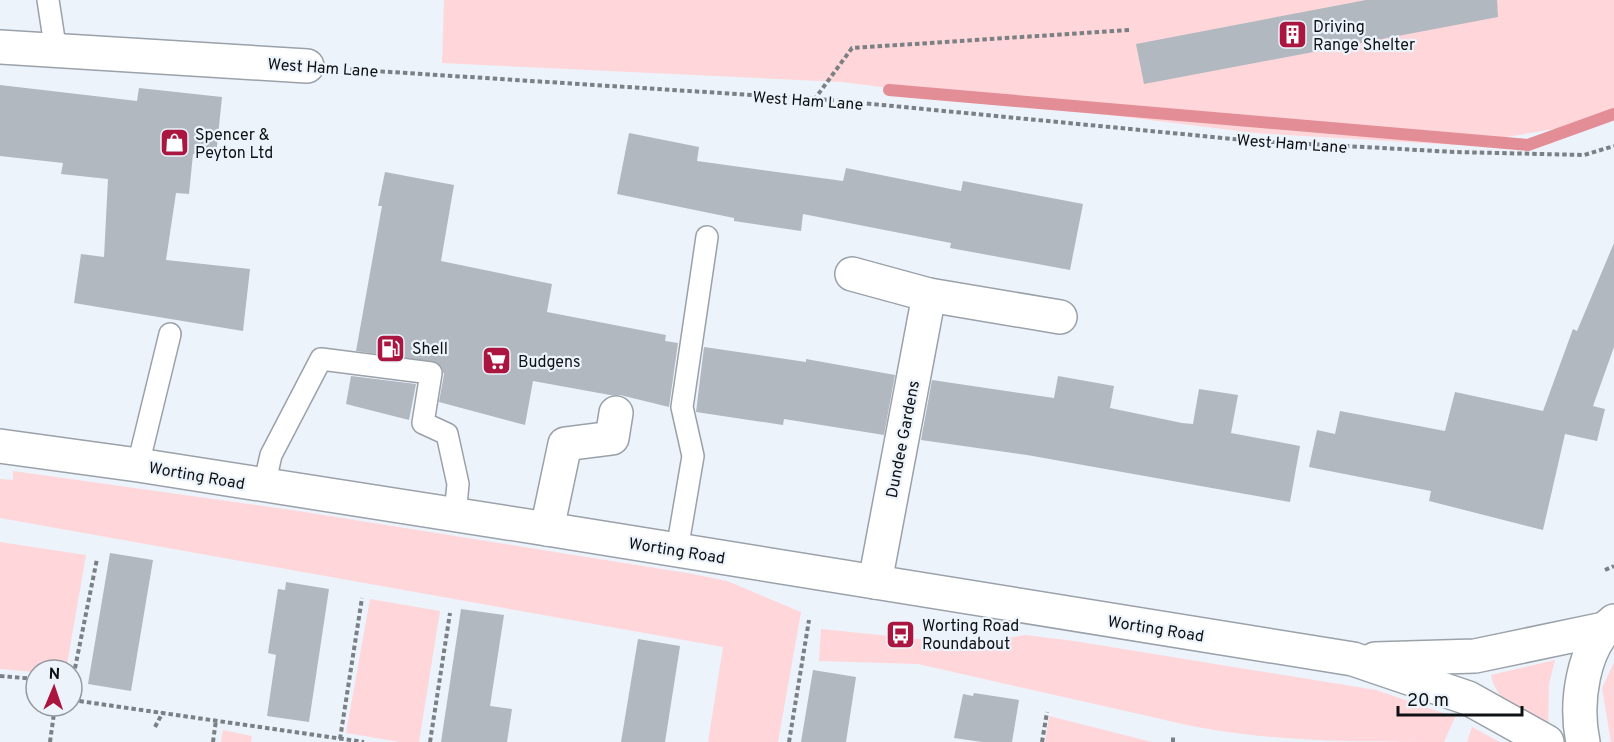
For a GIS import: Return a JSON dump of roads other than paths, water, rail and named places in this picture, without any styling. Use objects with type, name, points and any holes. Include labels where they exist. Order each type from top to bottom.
[{"type":"main road","name":"West Ham Lane","points":[[0,47],[307,66]]},
{"type":"main road","points":[[852,274],[929,295],[1060,317]]},
{"type":"main road","name":"Dundee Gardens","points":[[875,582],[929,295]]},
{"type":"main road","points":[[547,529],[565,444],[612,438],[616,413]]},
{"type":"main road","name":"Worting Road","points":[[0,446],[138,465],[547,529],[1353,659],[1468,698],[1547,742]]},
{"type":"main road","name":"Worting Road","points":[[1353,659],[1475,656],[1609,625]]},
{"type":"main road","points":[[1583,742],[1578,718],[1581,679],[1609,625]]},
{"type":"lane","points":[[48,0],[56,52]]},
{"type":"lane","points":[[677,550],[693,456],[682,406],[707,237]]},
{"type":"lane","points":[[138,465],[170,334]]},
{"type":"lane","points":[[264,486],[271,455],[321,358],[431,374],[423,423],[447,434],[458,484],[455,515]]},
{"type":"waterway","points":[[889,90],[1528,145],[1614,114]]},
{"type":"place","name":"Driving Range Shelter","points":[[1292,35]]},
{"type":"place","name":"Spencer & Peyton Ltd","points":[[174,143]]},
{"type":"place","name":"Shell","points":[[391,348]]},
{"type":"place","name":"Budgens","points":[[497,361]]},
{"type":"place","name":"Worting Road Roundabout","points":[[901,634]]}]
